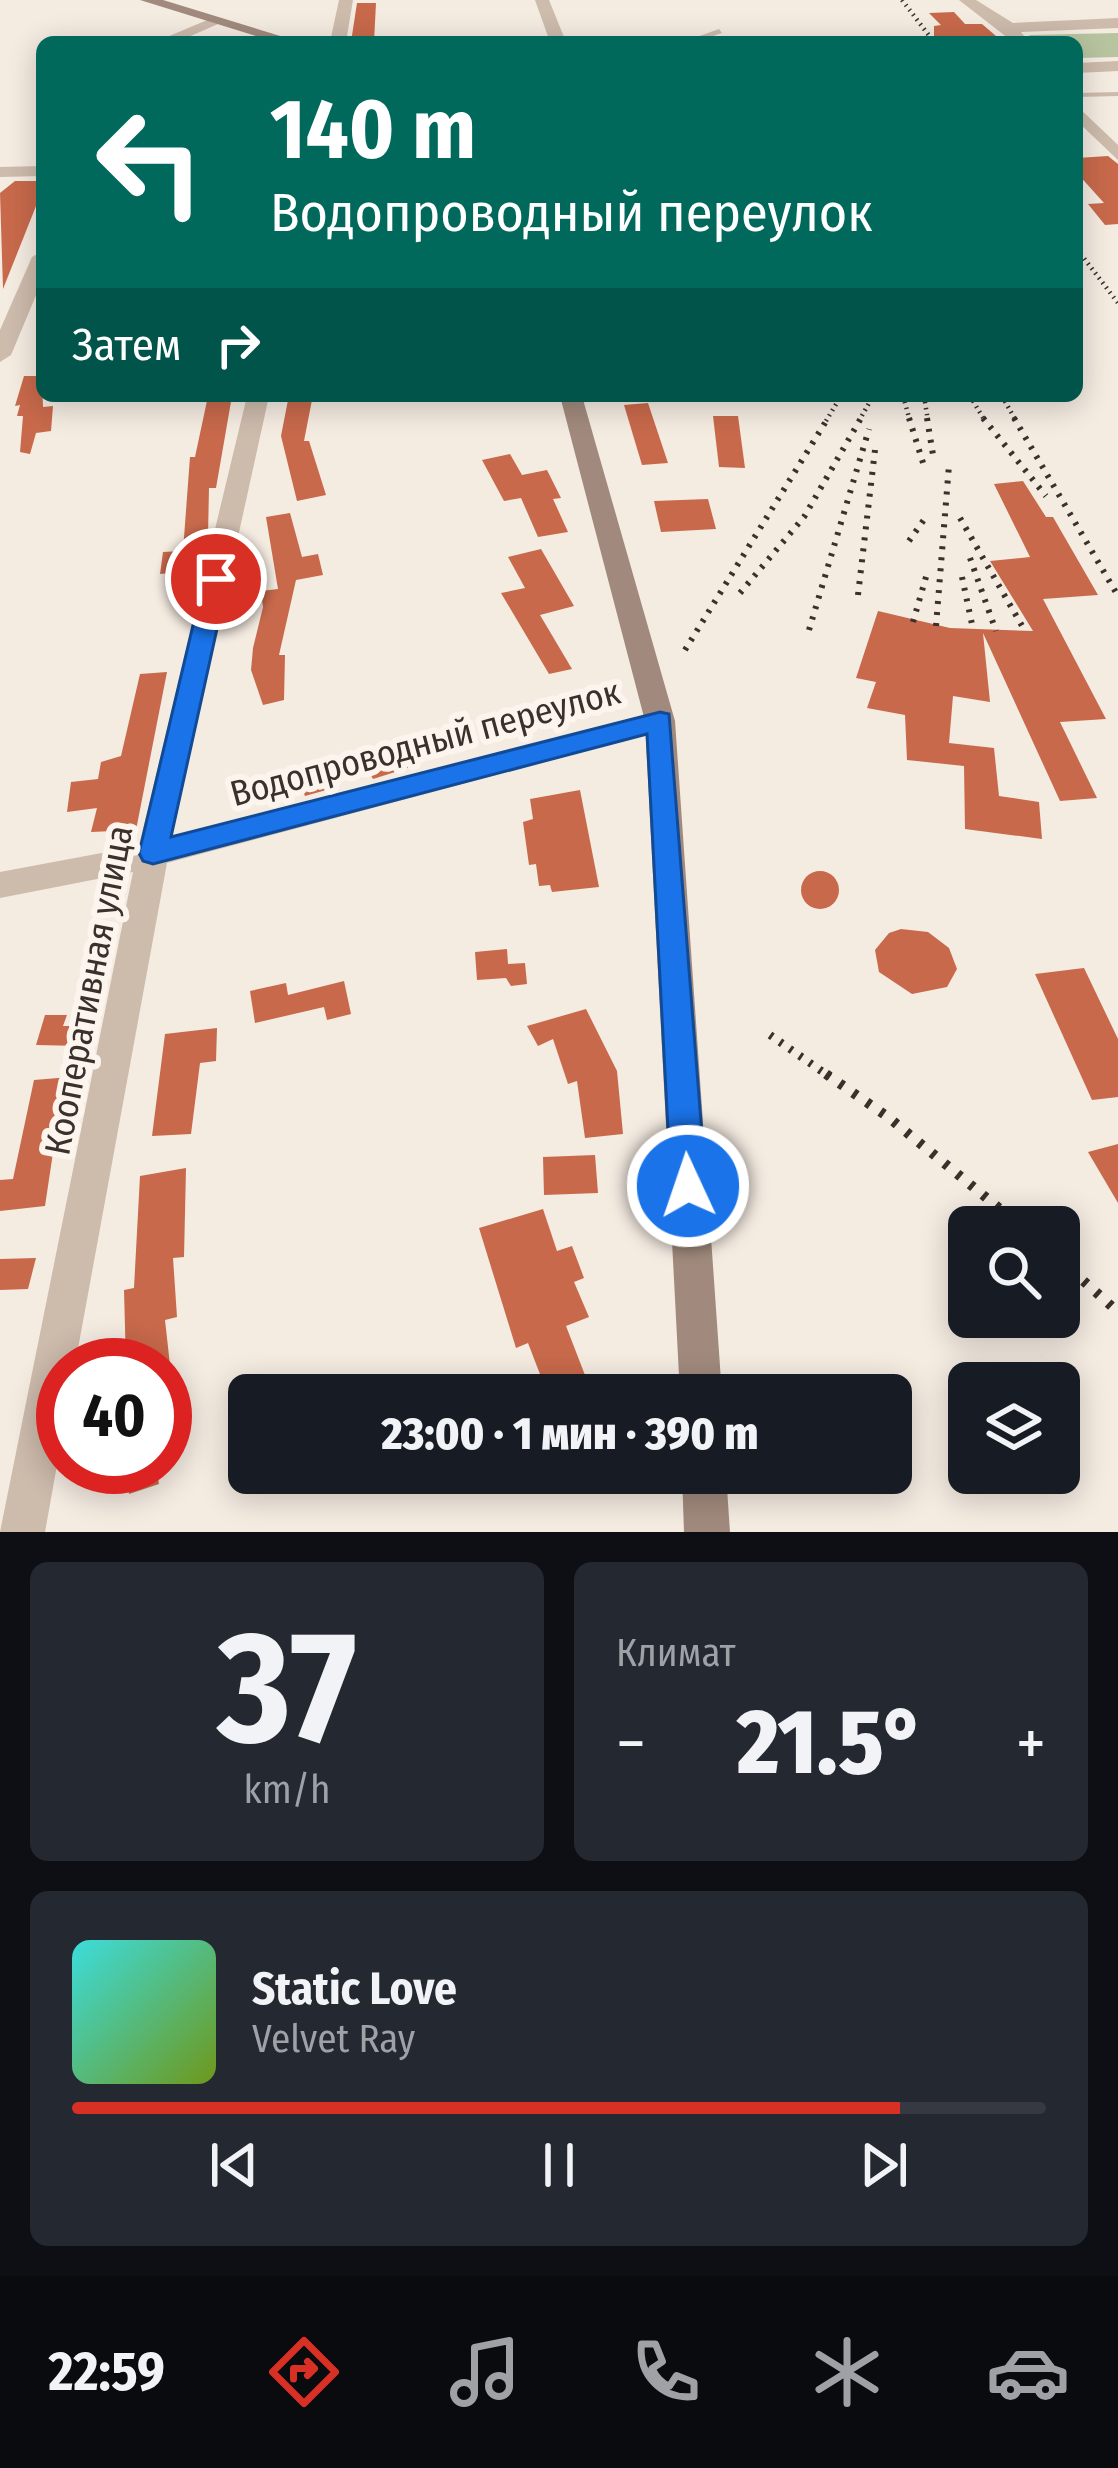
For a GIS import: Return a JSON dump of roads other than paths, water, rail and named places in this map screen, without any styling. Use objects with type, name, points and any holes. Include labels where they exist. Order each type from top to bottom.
[{"type":"street","points":[[149,0],[271,36]]},
{"type":"street","points":[[339,36],[346,0]]},
{"type":"street","points":[[542,0],[556,36]]},
{"type":"street","points":[[966,0],[1015,35],[1118,23]]},
{"type":"street","points":[[178,36],[217,21]]},
{"type":"street","points":[[1083,68],[1118,66]]},
{"type":"street","points":[[1083,117],[1118,155]]},
{"type":"street","points":[[0,172],[36,171]]},
{"type":"street","points":[[0,355],[36,271]]},
{"type":"street","name":"Кооперативная улица","points":[[22,1532],[153,853],[257,402]]},
{"type":"street","points":[[574,402],[660,721],[700,1374]]},
{"type":"street","name":"Водопроводный переулок","points":[[0,885],[102,868],[660,721]]},
{"type":"street","points":[[705,1494],[707,1532]]},
{"type":"lane","points":[[706,36],[719,32]]},
{"type":"lane","points":[[1083,95],[1118,94]]},
{"type":"railway","points":[[902,0],[929,36]]},
{"type":"railway","points":[[1083,257],[1118,303]]},
{"type":"railway","points":[[826,421],[837,402]]},
{"type":"railway","points":[[859,421],[870,402]]},
{"type":"railway","points":[[905,402],[910,421]]},
{"type":"railway","points":[[925,402],[928,421]]},
{"type":"railway","points":[[974,402],[984,419]]},
{"type":"railway","points":[[1005,402],[1016,421]]},
{"type":"railway","points":[[685,650],[828,418]]},
{"type":"railway","points":[[740,593],[804,517],[861,418]]},
{"type":"railway","points":[[909,418],[924,466]]},
{"type":"railway","points":[[927,418],[934,461]]},
{"type":"railway","points":[[1014,418],[1118,596]]},
{"type":"railway","points":[[984,419],[1046,496]]},
{"type":"railway","points":[[809,630],[869,429]]},
{"type":"railway","points":[[858,595],[875,450]]},
{"type":"railway","points":[[936,626],[949,465]]},
{"type":"railway","points":[[909,541],[928,514]]},
{"type":"railway","points":[[960,518],[1025,631]]},
{"type":"railway","points":[[970,558],[996,631]]},
{"type":"railway","points":[[913,622],[928,570]]},
{"type":"railway","points":[[962,577],[973,629]]},
{"type":"railway","points":[[770,1035],[830,1077]]},
{"type":"railway","points":[[826,1074],[888,1117],[996,1206]]},
{"type":"railway","points":[[1080,1278],[1118,1312]]}]
